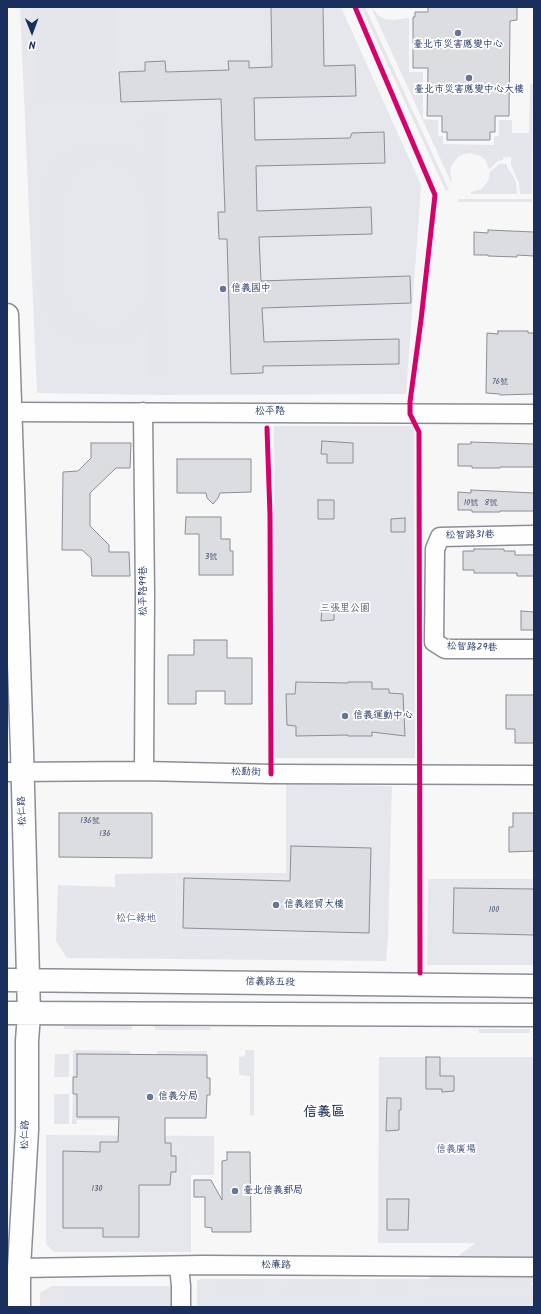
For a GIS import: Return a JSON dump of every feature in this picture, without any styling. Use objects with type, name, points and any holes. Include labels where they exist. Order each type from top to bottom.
[{"type":"main road","name":"松仁路","points":[[7,315],[17,980],[29,1014],[27,1042],[27,1130],[19,1268],[19,1307]]},
{"type":"main road","name":"信義路五段","points":[[17,980],[534,986]]},
{"type":"main road","points":[[7,1013],[534,1015]]},
{"type":"street","name":"松平路","points":[[9,412],[534,414]]},
{"type":"street","name":"松平路99巷","points":[[143,412],[145,595],[144,770]]},
{"type":"street","name":"松智路31巷","points":[[435,595],[435,549],[440,537],[534,535]]},
{"type":"street","name":"松智路29巷","points":[[435,595],[434,642],[445,649],[534,649]]},
{"type":"street","name":"松勤街","points":[[14,772],[144,770],[286,774],[534,775]]},
{"type":"street","name":"松廉路","points":[[19,1268],[179,1266],[534,1267]]},
{"type":"street","points":[[179,1266],[182,1307]]},
{"type":"shaded area","name":"信義國中","points":[[20,7],[341,7],[421,185],[406,394],[161,395],[37,393]]},
{"type":"shaded area","points":[[286,784],[392,786],[388,938],[177,935],[176,873],[286,873]]},
{"type":"shaded area","points":[[428,879],[534,879],[534,965],[427,965]]},
{"type":"shaded area","points":[[46,1135],[214,1136],[214,1175],[191,1175],[191,1252],[54,1252],[46,1244]]},
{"type":"shaded area","points":[[534,1198],[533,1282],[529,1285],[534,1285],[534,1307],[197,1307],[197,1281],[200,1279],[429,1279]]},
{"type":"shaded area","points":[[52,1286],[169,1286],[176,1292],[175,1307],[40,1307],[40,1293]]},
{"type":"green space","points":[[33,7],[115,7],[116,99],[36,101]]},
{"type":"green space","points":[[361,7],[365,7],[449,190],[446,191]]},
{"type":"green space","points":[[371,7],[379,16],[385,19],[393,20],[409,18],[409,72],[423,72],[423,119],[438,120],[438,136],[443,136],[443,144],[494,145],[494,136],[499,136],[499,120],[512,120],[512,133],[529,133],[530,84],[533,84],[532,194],[520,194],[519,183],[511,165],[511,157],[503,157],[503,160],[498,161],[489,169],[486,161],[482,157],[470,153],[464,154],[458,157],[451,166],[451,182]]},
{"type":"green space","points":[[143,118],[164,118],[166,376],[149,376],[149,320],[137,336],[121,343],[105,345],[83,341],[68,334],[47,314],[46,181],[54,162],[71,152],[87,146],[101,144],[118,146],[132,151],[144,158]],"holes":[[[100,160],[111,160],[131,171],[146,194],[148,298],[140,311],[132,319],[120,327],[100,329],[89,325],[73,312],[63,296],[62,200],[69,179],[77,170]]]},
{"type":"green space","points":[[499,164],[507,164],[507,167],[514,177],[517,194],[471,194],[471,192],[482,189],[489,179],[490,172]]},
{"type":"green space","points":[[459,199],[532,199],[532,202],[458,202]]},
{"type":"green space","name":"三張里公園","points":[[274,426],[414,426],[415,758],[275,758]]},
{"type":"green space","name":"松仁綠地","points":[[176,873],[177,935],[388,938],[386,961],[67,958],[56,941],[58,885],[115,887],[115,874]]},
{"type":"green space","points":[[64,1026],[132,1026],[132,1030],[64,1029]]},
{"type":"green space","points":[[155,1026],[210,1027],[210,1030],[155,1030]]},
{"type":"green space","points":[[478,1029],[530,1029],[530,1032],[479,1033]]},
{"type":"green space","points":[[73,1050],[130,1051],[130,1055],[77,1054],[77,1077],[73,1077]]},
{"type":"green space","points":[[245,1050],[254,1050],[254,1115],[250,1115],[250,1076],[239,1075],[239,1057],[245,1056]]},
{"type":"green space","points":[[157,1051],[207,1051],[207,1055],[158,1055]]},
{"type":"green space","points":[[55,1054],[69,1054],[69,1077],[54,1077]]},
{"type":"green space","name":"信義廣場","points":[[379,1057],[534,1057],[534,1271],[533,1282],[531,1284],[521,1288],[429,1287],[429,1279],[475,1243],[378,1243]]},
{"type":"green space","points":[[54,1094],[69,1094],[69,1124],[54,1124]]},
{"type":"green space","points":[[73,1094],[77,1094],[77,1117],[118,1117],[119,1120],[77,1120],[77,1124],[72,1124]]},
{"type":"green space","points":[[103,1142],[214,1142],[214,1175],[191,1175],[193,1171],[206,1171],[206,1153],[190,1153],[188,1155],[188,1169],[184,1174],[184,1144]]},
{"type":"green space","points":[[218,1285],[264,1285],[264,1295],[218,1295]]},
{"type":"green space","points":[[287,1285],[358,1285],[358,1295],[287,1295]]},
{"type":"green space","points":[[376,1286],[407,1286],[407,1296],[376,1296]]},
{"type":"green space","points":[[65,1293],[120,1293],[120,1301],[65,1301]]},
{"type":"green space","points":[[126,1293],[169,1293],[169,1307],[159,1307],[159,1301],[126,1301]]},
{"type":"green space","points":[[534,1295],[534,1303],[429,1302],[429,1296],[529,1297]]},
{"type":"building","points":[[271,7],[323,7],[324,66],[355,65],[356,96],[254,98],[255,140],[350,138],[352,133],[384,132],[385,163],[256,166],[257,211],[371,207],[372,234],[259,237],[261,281],[410,276],[411,303],[262,308],[264,342],[399,339],[399,364],[263,366],[263,373],[231,374],[227,239],[219,239],[218,212],[225,212],[221,99],[121,102],[119,72],[145,71],[145,62],[165,61],[166,72],[229,70],[228,61],[249,61],[249,68],[272,67]]},
{"type":"building","name":"臺北市災害應變中心大樓","points":[[428,7],[517,7],[517,20],[510,21],[509,116],[495,116],[495,132],[490,132],[490,140],[447,140],[447,132],[442,132],[442,116],[427,116],[428,68],[413,68],[413,17],[415,17],[415,12],[428,12]]},
{"type":"building","points":[[488,230],[534,232],[534,256],[517,255],[517,257],[474,255],[474,232],[488,233]]},
{"type":"building","points":[[498,331],[528,331],[528,333],[534,333],[534,394],[500,395],[486,393],[487,333],[498,334]]},
{"type":"building","points":[[322,441],[353,443],[353,463],[327,463],[327,454],[321,454]]},
{"type":"building","points":[[471,442],[534,444],[534,467],[472,468],[472,466],[458,466],[458,444],[471,444]]},
{"type":"building","points":[[91,443],[131,443],[130,468],[116,468],[90,493],[90,526],[109,545],[109,552],[129,552],[130,576],[92,576],[91,558],[82,550],[62,550],[63,472],[78,471],[91,458]]},
{"type":"building","points":[[177,459],[251,459],[251,492],[220,493],[213,504],[207,498],[206,493],[177,493]]},
{"type":"building","points":[[471,490],[534,493],[534,511],[472,512],[472,510],[458,510],[458,492],[471,493]]},
{"type":"building","points":[[318,500],[334,500],[334,519],[318,519]]},
{"type":"building","points":[[186,517],[221,517],[221,539],[230,539],[230,551],[233,551],[233,575],[199,575],[199,534],[185,534]]},
{"type":"building","points":[[405,518],[405,532],[391,532],[391,519]]},
{"type":"building","points":[[474,549],[504,549],[504,551],[515,551],[515,555],[534,555],[534,576],[517,576],[517,573],[474,573],[474,570],[463,570],[463,551],[474,551]]},
{"type":"building","points":[[322,607],[334,607],[334,620],[321,621]]},
{"type":"building","points":[[521,611],[534,612],[534,630],[521,630]]},
{"type":"building","points":[[194,640],[227,640],[227,658],[252,658],[252,704],[225,704],[225,691],[196,691],[196,704],[168,704],[168,655],[194,655]]},
{"type":"building","name":"信義運動中心","points":[[296,682],[372,682],[372,689],[389,689],[389,693],[403,694],[405,736],[372,732],[372,736],[296,736],[296,726],[287,725],[286,694],[295,694]]},
{"type":"building","points":[[506,695],[534,695],[534,743],[515,743],[515,729],[506,729]]},
{"type":"building","points":[[59,813],[152,813],[152,858],[59,857]]},
{"type":"building","points":[[513,813],[534,813],[534,851],[509,852],[509,827],[513,827]]},
{"type":"building","name":"信義經貿大樓","points":[[291,846],[371,848],[369,933],[183,928],[184,878],[290,881]]},
{"type":"building","points":[[454,888],[534,889],[534,935],[453,933]]},
{"type":"building","points":[[77,1054],[207,1055],[207,1078],[210,1078],[210,1095],[207,1095],[206,1118],[165,1118],[165,1143],[171,1143],[171,1156],[176,1156],[176,1172],[171,1172],[170,1185],[139,1185],[139,1237],[103,1237],[103,1228],[63,1228],[63,1151],[100,1152],[100,1142],[118,1142],[119,1117],[77,1117],[77,1094],[73,1094],[73,1077],[77,1077]]},
{"type":"building","points":[[426,1057],[440,1057],[440,1076],[454,1076],[454,1091],[442,1092],[442,1089],[426,1089]]},
{"type":"building","points":[[387,1098],[401,1098],[401,1110],[399,1110],[399,1130],[386,1131]]},
{"type":"building","name":"臺北信義郵局","points":[[227,1152],[250,1152],[251,1232],[212,1232],[212,1228],[205,1227],[205,1197],[194,1197],[194,1180],[211,1180],[222,1200],[222,1161],[227,1160]]},
{"type":"building","points":[[387,1199],[409,1199],[408,1230],[387,1230]]},
{"type":"cycle path","points":[[355,7],[435,195],[410,402],[410,414],[419,432],[420,973]]},
{"type":"cycle path","points":[[267,428],[270,515],[271,774]]},
{"type":"place","name":"臺北市災害應變中心","points":[[458,33]]},
{"type":"place","name":"臺北市災害應變中心大樓","points":[[469,78]]},
{"type":"place","name":"信義國中","points":[[223,289]]},
{"type":"place","name":"信義運動中心","points":[[345,716]]},
{"type":"place","name":"信義經貿大樓","points":[[276,905]]},
{"type":"place","name":"信義分局","points":[[150,1097]]},
{"type":"place","name":"臺北信義郵局","points":[[235,1191]]},
{"type":"district","name":"信義區","points":[[324,1114]]}]
